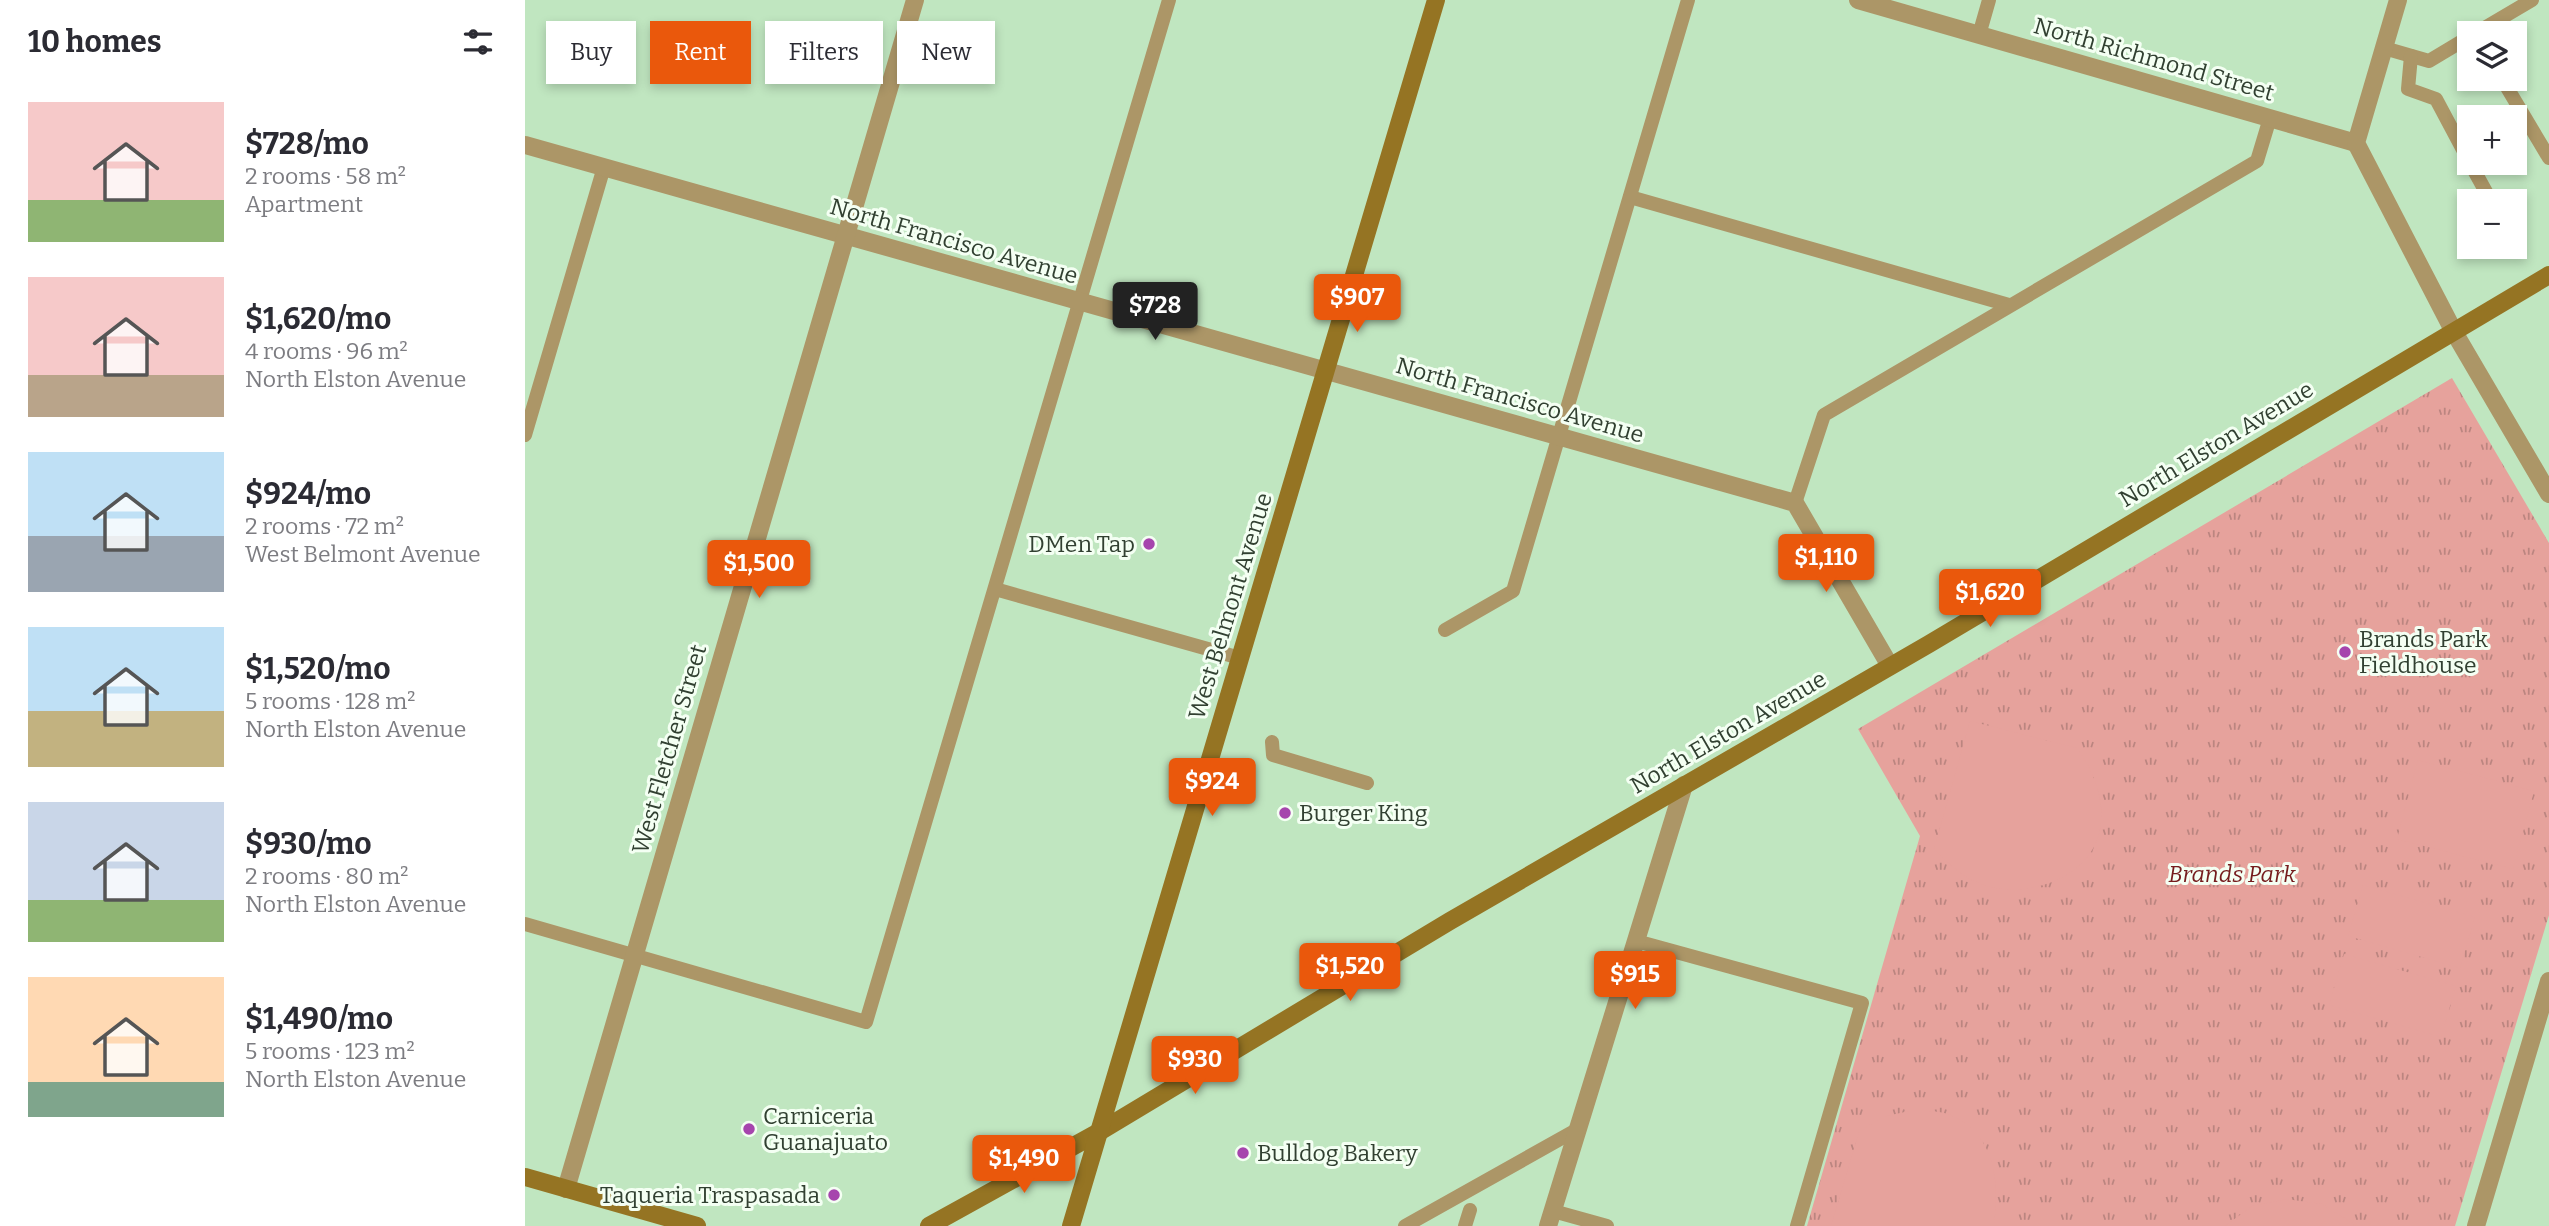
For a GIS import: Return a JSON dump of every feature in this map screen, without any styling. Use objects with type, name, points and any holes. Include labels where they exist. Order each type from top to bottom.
[{"type":"main road","name":"West Belmont Avenue","points":[[1071,1226],[1436,0]]},
{"type":"main road","name":"North Elston Avenue","points":[[929,1226],[1099,1132],[1450,921],[1891,666],[2549,275]]},
{"type":"main road","points":[[525,1178],[697,1226]]},
{"type":"street","name":"West Fletcher Street","points":[[566,1189],[915,0]]},
{"type":"street","name":"North Richmond Street","points":[[1858,0],[2356,143]]},
{"type":"street","points":[[2398,0],[2356,143],[2455,332],[2549,494]]},
{"type":"street","name":"North Francisco Avenue","points":[[525,145],[1795,503]]},
{"type":"street","points":[[1795,503],[1891,666]]},
{"type":"street","points":[[1551,1218],[1684,785]]},
{"type":"street","points":[[2476,1226],[2549,981]]},
{"type":"lane","points":[[525,924],[866,1023],[1169,0]]},
{"type":"lane","points":[[1445,630],[1513,591],[1688,0]]},
{"type":"lane","points":[[1979,35],[1989,0]]},
{"type":"lane","points":[[2496,21],[2532,0]]},
{"type":"lane","points":[[2384,48],[2430,61],[2457,44]]},
{"type":"lane","points":[[2411,56],[2408,89],[2436,99],[2457,138]]},
{"type":"lane","points":[[2510,91],[2549,159]]},
{"type":"lane","points":[[1795,503],[1824,415],[2257,161],[2270,118]]},
{"type":"lane","points":[[525,435],[604,167]]},
{"type":"lane","points":[[1630,197],[2009,305]]},
{"type":"lane","points":[[995,589],[1240,658]]},
{"type":"lane","points":[[1272,742],[1273,755],[1367,783]]},
{"type":"lane","points":[[1636,941],[1863,1003],[1797,1226]]},
{"type":"lane","points":[[1405,1226],[1578,1129]]},
{"type":"lane","points":[[1465,1226],[1470,1210]]},
{"type":"lane","points":[[1551,1218],[1607,1226]]},
{"type":"green space","name":"Brands Park","points":[[2452,378],[2549,543],[2549,915],[2455,1226],[1807,1226],[1920,836],[1858,729]]},
{"type":"green space","points":[[1970,721],[2077,748],[2083,757],[2097,788],[2101,822],[2092,850],[2082,863],[2069,873],[2037,887],[2003,889],[1987,886],[1965,876],[1934,849]]},
{"type":"green space","points":[[2418,760],[2534,791],[2513,869],[2397,839]]},
{"type":"green space","points":[[2363,885],[2475,917],[2460,968],[2348,936]]},
{"type":"green space","points":[[2344,954],[2456,986],[2441,1037],[2329,1005]]},
{"type":"green space","points":[[1909,1111],[1948,1114],[1964,1122],[1976,1133],[1985,1146],[1995,1176],[1994,1226],[1831,1226],[1859,1132],[1882,1117]]},
{"type":"green space","points":[[2286,1199],[2322,1204],[2357,1226],[2225,1226],[2252,1206]]},
{"type":"place","name":"DMen Tap","points":[[1149,544]]},
{"type":"place","name":"Brands Park Fieldhouse","points":[[2345,652]]},
{"type":"place","name":"Burger King","points":[[1285,813]]},
{"type":"place","name":"Carniceria Guanajuato","points":[[749,1129]]},
{"type":"place","name":"Bulldog Bakery","points":[[1243,1153]]},
{"type":"place","name":"Taqueria Traspasada","points":[[834,1195]]}]
